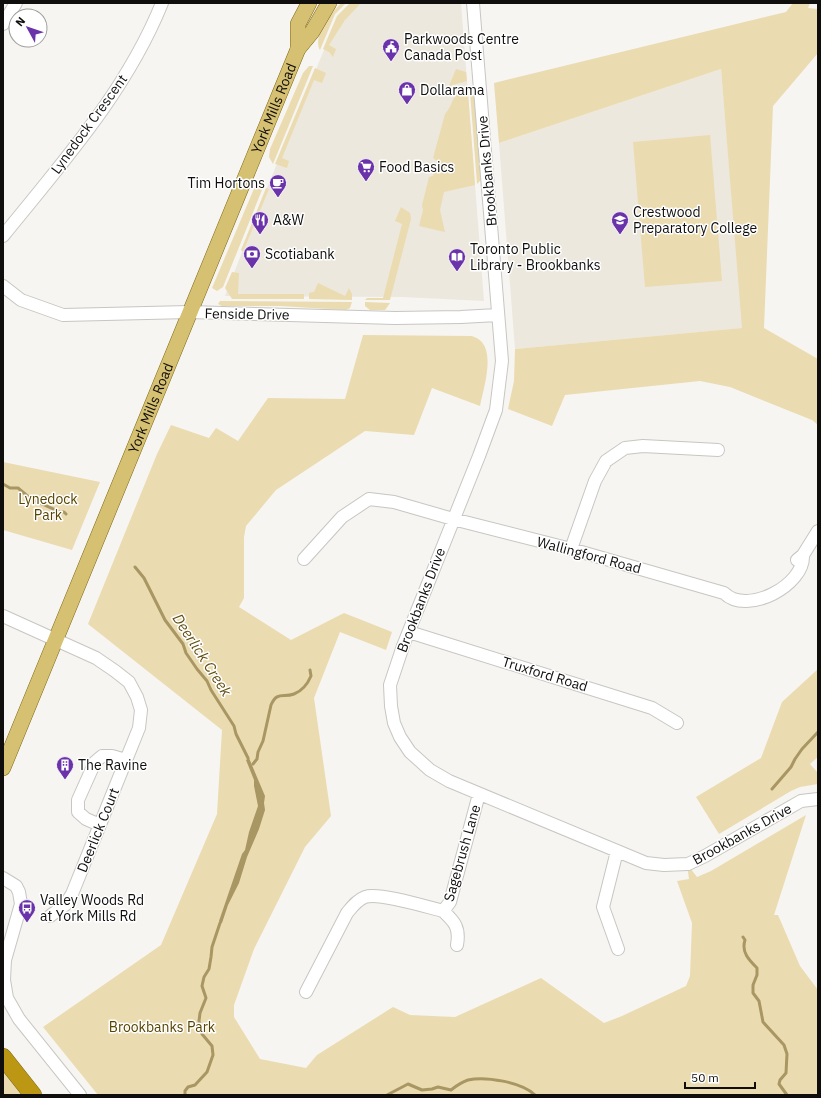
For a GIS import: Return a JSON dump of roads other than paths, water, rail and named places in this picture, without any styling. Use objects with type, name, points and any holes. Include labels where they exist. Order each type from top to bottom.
[{"type":"highway","points":[[5,1062],[33,1095]]},
{"type":"main road","name":"York Mills Road","points":[[298,49],[298,24],[309,3]]},
{"type":"main road","name":"York Mills Road","points":[[3,768],[298,49],[312,32],[325,6]]},
{"type":"street","points":[[3,24],[16,3]]},
{"type":"street","name":"Lynedock Crescent","points":[[3,236],[107,105],[141,49],[162,3]]},
{"type":"street","name":"Brookbanks Drive","points":[[473,3],[502,361],[496,410],[403,646],[390,685],[391,706],[394,723],[400,737],[419,762],[449,781],[646,863],[664,865],[688,864],[705,856],[801,801],[818,799]]},
{"type":"street","name":"Fenside Drive","points":[[3,286],[21,300],[63,315],[189,312],[395,318],[498,315]]},
{"type":"street","points":[[571,549],[595,481],[606,461],[625,448],[643,446],[718,450]]},
{"type":"street","name":"Wallingford Road","points":[[304,559],[342,517],[369,499],[394,502],[453,519],[571,549],[724,593],[731,592],[748,594],[763,591],[776,586],[784,579],[797,560],[804,555],[818,531]]},
{"type":"street","name":"Deerlick Court","points":[[3,616],[96,658],[129,682],[137,697],[141,710],[138,728],[72,894],[65,905],[50,916]]},
{"type":"street","name":"Truxford Road","points":[[409,632],[652,708],[678,723]]},
{"type":"street","points":[[100,825],[86,819],[78,812],[78,800],[95,762],[102,756],[112,756],[126,760]]},
{"type":"street","name":"Sagebrush Lane","points":[[443,911],[450,902],[479,794]]},
{"type":"street","points":[[617,851],[603,907],[618,949]]},
{"type":"street","points":[[3,878],[16,886],[19,892],[21,904],[5,960],[4,980],[7,998],[19,1019],[80,1095]]},
{"type":"street","name":"Sagebrush Lane","points":[[306,992],[347,913],[364,897],[378,895],[443,911],[451,918],[457,927],[457,944]]},
{"type":"waterway","name":"Deerlick Creek","points":[[3,484],[10,488],[18,488],[31,499],[66,514]]},
{"type":"waterway","name":"Deerlick Creek","points":[[135,567],[144,578],[165,620],[183,644],[186,653],[207,681],[211,690],[234,726],[236,734],[248,758]]},
{"type":"waterway","points":[[253,764],[257,759],[258,752],[263,741],[273,701],[278,696],[294,694],[302,689],[311,676],[310,670]]},
{"type":"waterway","points":[[772,789],[791,767],[802,749],[818,732]]},
{"type":"waterway","name":"Deerlick Creek","points":[[185,1095],[185,1091],[188,1087],[195,1085],[207,1072],[213,1055],[212,1046],[202,1034],[199,1021],[200,1013],[206,998],[202,986],[204,977],[209,969],[212,947],[220,923]]},
{"type":"waterway","points":[[743,937],[745,940],[745,952],[757,968],[757,975],[753,985],[753,993],[759,1001],[763,1022],[784,1045],[787,1054],[786,1073],[780,1080],[779,1084],[787,1095]]},
{"type":"waterway","name":"Deerlick Creek","points":[[387,1095],[408,1084],[422,1090],[438,1087],[451,1090],[459,1084],[475,1079],[513,1083],[529,1090],[535,1095]]},
{"type":"place","name":"Parkwoods Centre Canada Post","points":[[391,62]]},
{"type":"place","name":"Dollarama","points":[[407,105]]},
{"type":"place","name":"Food Basics","points":[[366,182]]},
{"type":"place","name":"Tim Hortons","points":[[278,198]]},
{"type":"place","name":"A&W","points":[[260,235]]},
{"type":"place","name":"Crestwood Preparatory College","points":[[620,235]]},
{"type":"place","name":"Scotiabank","points":[[252,269]]},
{"type":"place","name":"Toronto Public Library - Brookbanks","points":[[457,272]]},
{"type":"place","name":"The Ravine","points":[[65,780]]},
{"type":"place","name":"Valley Woods Rd at York Mills Rd","points":[[27,923]]},
{"type":"park label","name":"Lynedock Park","points":[[48,508]]},
{"type":"park label","name":"Brookbanks Park","points":[[162,1027]]}]
